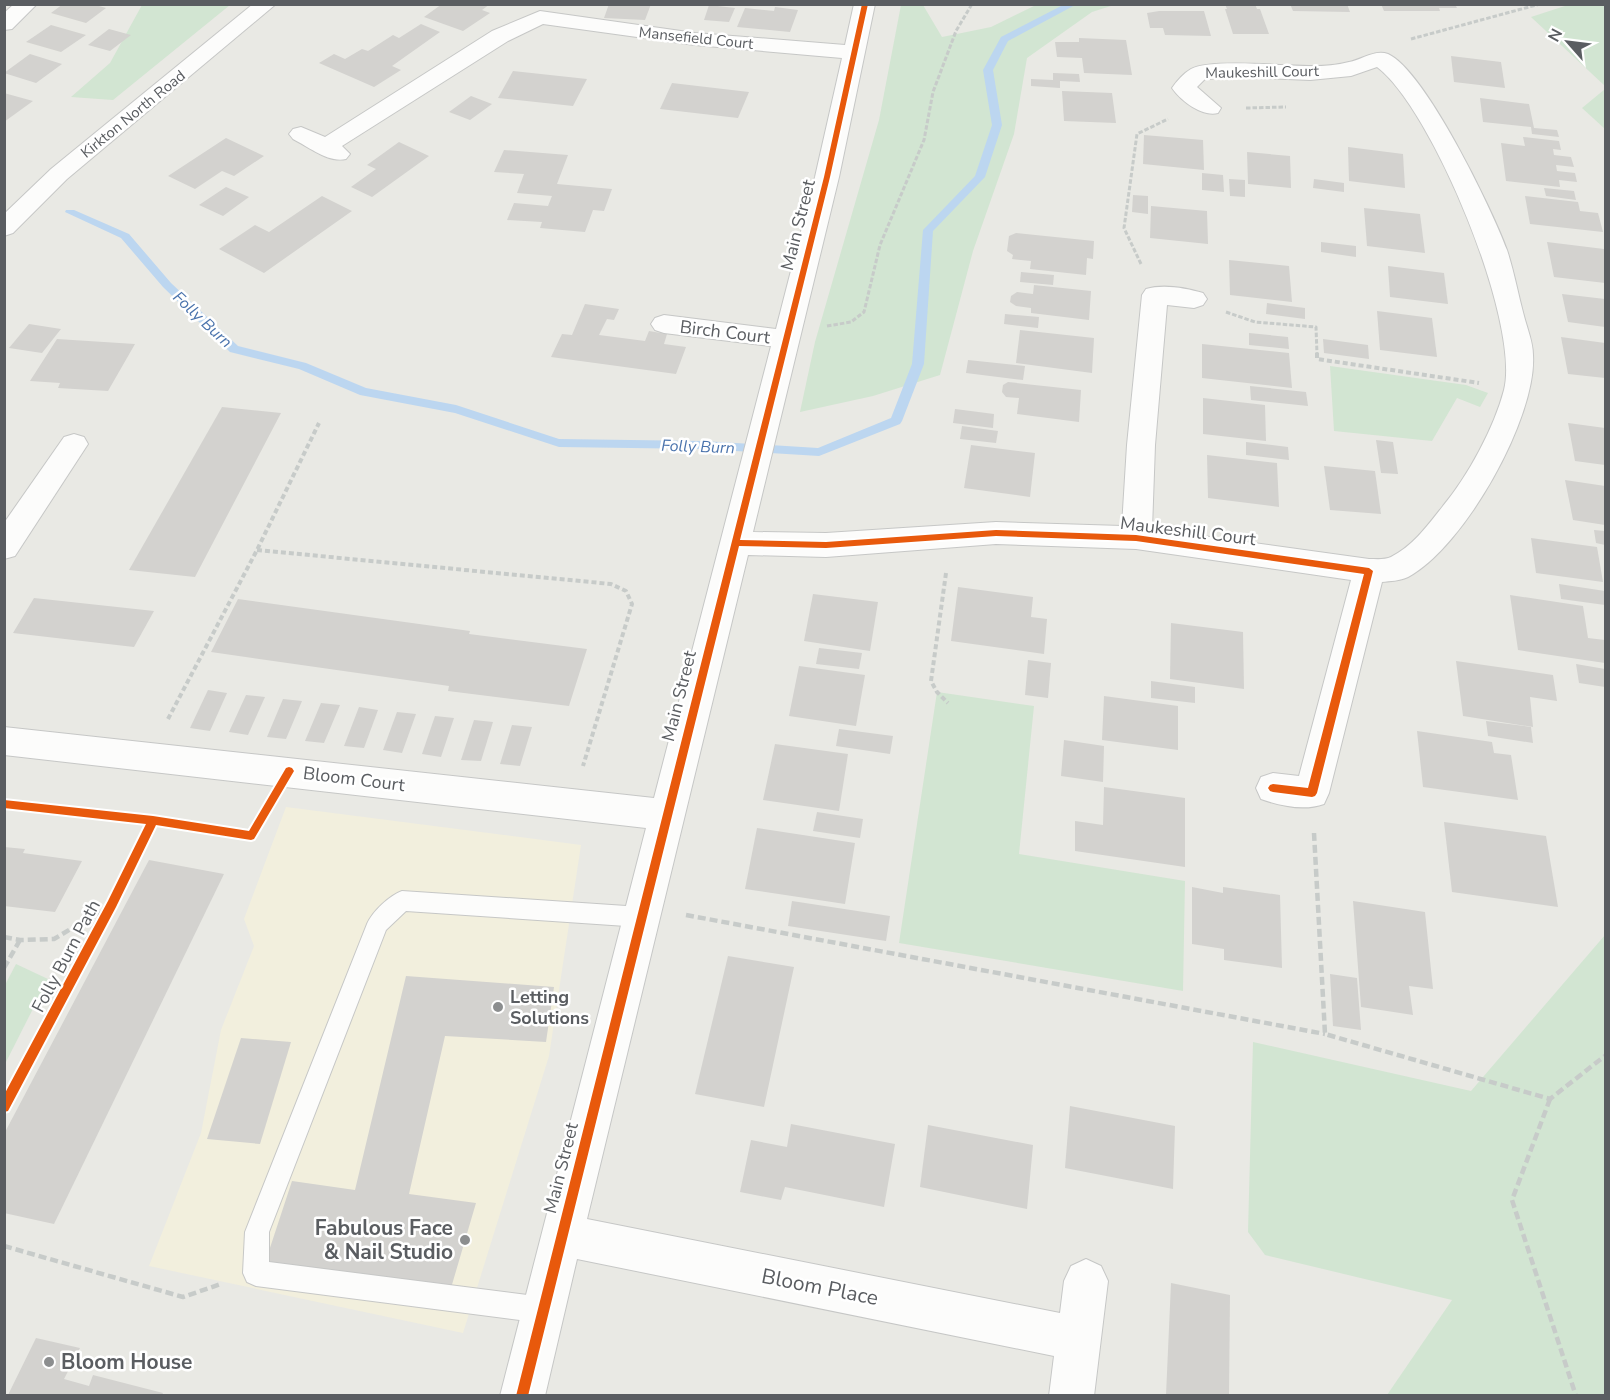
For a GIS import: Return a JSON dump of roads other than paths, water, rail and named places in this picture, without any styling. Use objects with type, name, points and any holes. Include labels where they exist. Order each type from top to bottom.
[{"type":"street","points":[[4,24],[27,4]]},
{"type":"street","name":"Kirkton North Road","points":[[4,228],[59,174],[266,4]]},
{"type":"street","name":"Main Street","points":[[522,1395],[827,177],[865,4]]},
{"type":"street","name":"Mansefield Court","points":[[301,134],[332,150],[500,36],[546,10],[695,39],[854,52]]},
{"type":"street","name":"Maukeshill Court","points":[[735,543],[826,546],[996,533],[1136,538],[1369,571],[1397,569],[1430,544],[1466,499],[1499,438],[1518,388],[1520,354],[1494,250],[1465,185],[1426,111],[1395,70],[1376,52],[1351,69],[1310,73],[1241,70],[1199,72],[1183,88],[1210,108]]},
{"type":"street","name":"Maukeshill Court","points":[[1136,538],[1141,445],[1155,295],[1194,299]]},
{"type":"street","name":"Birch Court","points":[[664,324],[788,332]]},
{"type":"street","points":[[4,548],[74,444]]},
{"type":"street","points":[[1273,788],[1312,793],[1369,571]]},
{"type":"street","name":"Bloom Court","points":[[4,741],[667,815]]},
{"type":"street","name":"Bloom Place","points":[[561,1235],[1078,1339]]},
{"type":"street","points":[[1071,1395],[1086,1281]]},
{"type":"lane","points":[[543,1310],[256,1273],[257,1232],[378,924],[402,902],[643,912]]},
{"type":"waterway","name":"Folly Burn","points":[[70,212],[125,236],[167,285],[234,349],[302,366],[364,392],[456,409],[559,443],[703,445],[819,452],[896,421],[918,364],[928,230],[980,177],[997,125],[988,70],[1004,39],[1073,4]]},
{"type":"place","name":"Letting Solutions","points":[[498,1007]]},
{"type":"place","name":"Fabulous Face & Nail Studio","points":[[465,1240]]},
{"type":"place","name":"Bloom House","points":[[49,1362]]}]
